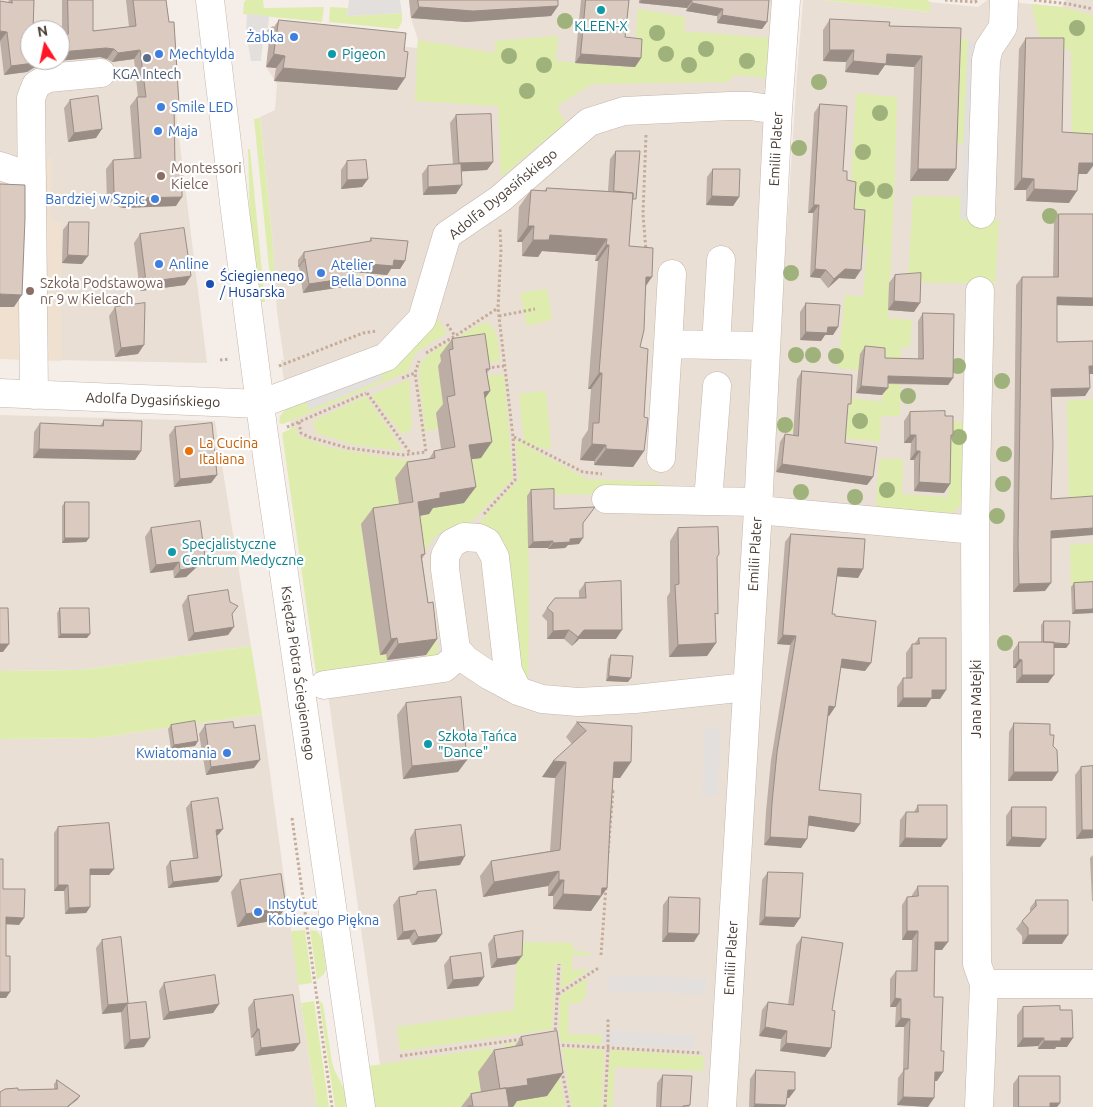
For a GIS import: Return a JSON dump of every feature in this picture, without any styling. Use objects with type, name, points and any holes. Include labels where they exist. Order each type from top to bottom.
[{"type":"street","name":"Księdza Piotra Ściegiennego","points":[[210,0],[264,435],[361,1107]]},
{"type":"street","name":"Emilii Plater","points":[[722,1107],[758,506],[778,110],[786,0]]},
{"type":"street","points":[[981,214],[986,60],[990,48],[1003,28],[1004,0]]},
{"type":"street","points":[[34,395],[31,98],[36,85],[48,78],[101,73]]},
{"type":"street","name":"Adolfa Dygasińskiego","points":[[0,394],[260,404],[386,357],[422,319],[447,236],[500,199],[589,122],[624,111],[730,106],[750,106],[778,110]]},
{"type":"street","points":[[0,166],[32,177]]},
{"type":"street","points":[[716,345],[721,260]]},
{"type":"street","points":[[661,458],[672,274]]},
{"type":"street","name":"Jana Matejki","points":[[980,291],[975,530],[977,964],[984,984],[980,1107]]},
{"type":"street","points":[[668,344],[766,346]]},
{"type":"street","points":[[708,501],[717,386]]},
{"type":"street","points":[[604,486],[708,501],[975,530]]},
{"type":"street","points":[[518,691],[508,671],[495,557],[487,542],[478,538],[464,538],[452,544],[445,556],[445,569],[456,649],[466,660],[518,691],[542,699],[578,702],[636,699],[747,687]]},
{"type":"street","points":[[324,685],[444,668],[460,654]]},
{"type":"street","points":[[984,984],[1093,984]]},
{"type":"path","points":[[945,0],[975,2],[978,0]]},
{"type":"path","points":[[1034,0],[1093,8]]},
{"type":"path","points":[[264,35],[275,26],[284,27]]},
{"type":"path","points":[[647,110],[643,214],[647,257]]},
{"type":"path","points":[[464,538],[516,480],[513,437],[498,316],[501,250],[500,199]]},
{"type":"path","points":[[299,422],[301,433],[348,448],[402,455],[426,452],[415,373],[417,362],[425,354],[498,308]]},
{"type":"path","points":[[498,316],[535,309]]},
{"type":"path","points":[[275,361],[276,367],[363,333],[417,324]]},
{"type":"path","points":[[486,368],[504,366]]},
{"type":"path","points":[[399,380],[415,373]]},
{"type":"path","points":[[264,435],[375,390]]},
{"type":"path","points":[[367,393],[411,454]]},
{"type":"path","points":[[513,437],[583,472],[604,486]]},
{"type":"path","points":[[604,786],[613,791],[608,859]]},
{"type":"path","points":[[601,955],[607,878]]},
{"type":"path","points":[[559,964],[555,1035],[559,1054]]},
{"type":"path","points":[[558,994],[600,967]]},
{"type":"path","points":[[605,1107],[608,1019]]},
{"type":"path","points":[[546,1036],[555,1035]]},
{"type":"path","points":[[400,1056],[527,1039]]},
{"type":"path","points":[[557,1045],[725,1054]]},
{"type":"path","points":[[561,1063],[569,1107]]},
{"type":"shaded area","points":[[0,0],[162,0],[207,363],[0,359]]},
{"type":"shaded area","points":[[349,0],[400,0],[402,13],[347,16]]},
{"type":"shaded area","points":[[409,0],[772,0],[757,240],[783,288],[803,0],[823,0],[929,12],[930,2],[978,7],[987,0],[990,0],[1062,7],[1065,0],[1093,0],[1093,1107],[386,1107],[281,360],[284,360],[277,312],[272,235],[260,117],[275,110],[277,84],[266,67],[270,32],[417,48],[418,40],[411,18]]},
{"type":"shaded area","points":[[247,14],[269,16],[268,28],[264,28],[261,61],[251,61],[246,34]]},
{"type":"shaded area","points":[[968,42],[984,45],[1002,56],[995,220],[960,219]]},
{"type":"shaded area","name":"Szkoła Podstawowa nr 9 w Kielcach","points":[[0,157],[52,158],[51,221],[61,223],[61,361],[0,359]]},
{"type":"shaded area","points":[[379,369],[383,379],[309,410],[306,400]]},
{"type":"shaded area","points":[[0,415],[215,421],[251,646],[82,670],[0,671]]},
{"type":"shaded area","points":[[262,714],[317,1107],[0,1107],[0,739],[97,738]]},
{"type":"shaded area","points":[[705,727],[721,728],[717,796],[702,796]]},
{"type":"shaded area","points":[[609,975],[706,978],[705,994],[608,991]]},
{"type":"shaded area","points":[[603,1030],[695,1035],[694,1049],[602,1044]]},
{"type":"green space","points":[[246,0],[263,0],[264,8],[324,7],[322,22],[243,14],[244,2]]},
{"type":"green space","points":[[823,0],[927,0],[930,2],[930,12]]},
{"type":"green space","points":[[1031,4],[1062,7],[1093,15],[1093,142],[1072,142],[1071,50],[1040,49],[1040,39]]},
{"type":"green space","points":[[330,7],[348,8],[347,16],[402,13],[402,22],[398,29],[329,22]]},
{"type":"green space","points":[[638,9],[685,17],[684,31],[770,38],[767,78],[735,75],[728,82],[592,84],[557,106],[565,123],[501,177],[498,106],[415,101],[418,40],[495,53],[495,41],[558,36],[556,61],[634,67]]},
{"type":"green space","points":[[953,39],[968,39],[964,144],[950,143]]},
{"type":"green space","points":[[856,93],[897,97],[888,318],[912,320],[910,347],[901,347],[900,416],[881,416],[880,442],[778,431],[778,420],[847,426],[850,398],[882,402],[884,373],[838,368],[845,295],[863,297],[867,246],[848,243]]},
{"type":"green space","points":[[260,118],[272,235],[276,297],[272,298],[254,119]]},
{"type":"green space","points":[[248,149],[250,149],[265,302],[262,302],[258,297],[250,225]]},
{"type":"green space","points":[[913,196],[962,197],[961,219],[999,220],[995,284],[908,282]]},
{"type":"green space","points":[[547,289],[552,320],[527,326],[520,293]]},
{"type":"green space","points":[[433,319],[439,321],[447,333],[416,352],[408,372],[283,424],[279,423],[280,416],[290,403],[306,400],[309,410],[382,379],[379,369]]},
{"type":"green space","points":[[486,322],[491,325],[496,333],[500,361],[438,366],[444,411],[436,413],[438,429],[425,431],[419,373],[420,364],[429,354]]},
{"type":"green space","points":[[504,374],[513,478],[467,527],[452,527],[441,533],[430,543],[422,556],[407,518],[458,461],[481,457],[478,376]]},
{"type":"green space","points":[[409,379],[412,427],[407,433],[401,433],[371,395]]},
{"type":"green space","points":[[546,391],[551,448],[544,449],[524,442],[519,394]]},
{"type":"green space","points":[[366,396],[402,451],[354,445],[316,433],[313,421]]},
{"type":"green space","points":[[1093,399],[1093,497],[1069,497],[1067,401]]},
{"type":"green space","points":[[950,422],[966,422],[964,502],[950,515],[876,509],[879,459],[903,459],[902,494],[948,497]]},
{"type":"green space","points":[[296,426],[298,436],[331,448],[402,460],[409,459],[412,476],[395,478],[402,518],[361,525],[369,584],[375,583],[373,607],[380,654],[386,654],[388,666],[426,660],[423,632],[435,631],[438,655],[436,659],[317,680],[282,433]]},
{"type":"green space","points":[[516,440],[587,479],[658,482],[661,495],[528,494],[528,683],[520,687],[474,528],[519,479]]},
{"type":"green space","points":[[1093,543],[1093,586],[1071,587],[1070,545]]},
{"type":"green space","points":[[251,646],[262,714],[97,738],[0,739],[0,671],[82,670]]},
{"type":"green space","points":[[305,930],[312,983],[298,985],[291,931]]},
{"type":"green space","points":[[310,930],[317,931],[322,938],[326,969],[324,974],[317,980]]},
{"type":"green space","points":[[517,942],[573,943],[573,951],[590,952],[589,955],[572,955],[572,970],[588,969],[561,989],[562,964],[555,963],[552,1029],[400,1051],[397,1027],[514,1010]]},
{"type":"green space","points":[[587,978],[586,994],[583,1000],[578,1003],[569,1003],[568,1034],[603,1035],[602,1044],[561,1042],[559,1034],[560,996]]},
{"type":"green space","points":[[319,1000],[323,1004],[332,1062],[344,1089],[348,1107],[335,1107]]},
{"type":"green space","points":[[314,1001],[329,1107],[317,1107],[301,1003]]},
{"type":"green space","points":[[548,1039],[554,1044],[565,1107],[512,1107],[511,1101],[547,1096],[505,1060],[504,1045]]},
{"type":"green space","points":[[492,1048],[494,1070],[484,1107],[374,1107],[369,1066]]},
{"type":"green space","points":[[562,1048],[604,1050],[602,1107],[572,1107]]},
{"type":"green space","points":[[610,1050],[704,1056],[703,1071],[615,1067],[612,1107],[606,1107]]},
{"type":"building","points":[[12,0],[34,0],[33,20],[20,20],[20,65],[11,66],[7,32],[0,31],[0,1],[12,3]]},
{"type":"building","points":[[68,0],[93,0],[93,31],[136,26],[133,0],[166,0],[169,22],[174,22],[179,104],[174,104],[175,166],[182,166],[182,197],[128,198],[114,192],[113,160],[141,158],[137,97],[146,97],[140,50],[118,53],[114,49],[106,48],[70,51],[70,20],[68,20]]},
{"type":"building","points":[[418,0],[558,0],[558,6],[473,11],[419,7]]},
{"type":"building","points":[[586,0],[629,0],[625,37],[642,39],[641,58],[581,54]]},
{"type":"building","points":[[686,0],[769,0],[767,22],[722,15],[723,9]]},
{"type":"building","points":[[830,19],[890,22],[889,26],[961,28],[956,169],[918,169],[922,56],[887,54],[886,64],[853,61],[854,50],[830,50]]},
{"type":"building","name":"Pigeon","points":[[279,20],[406,33],[404,51],[408,52],[405,78],[283,68],[285,56],[274,54]]},
{"type":"building","points":[[1026,38],[1064,38],[1062,132],[1093,134],[1093,163],[1079,163],[1077,191],[1034,189],[1034,179],[1022,178]]},
{"type":"building","points":[[98,96],[102,129],[74,133],[70,100]]},
{"type":"building","points":[[820,104],[847,106],[843,171],[847,171],[847,180],[856,182],[854,209],[865,210],[861,270],[845,269],[834,279],[826,270],[815,269],[819,205],[814,205]]},
{"type":"building","points":[[491,114],[493,162],[459,163],[456,115]]},
{"type":"building","points":[[616,151],[640,151],[636,199],[633,199],[633,193],[614,191]]},
{"type":"building","points":[[366,160],[368,179],[347,180],[347,161]]},
{"type":"building","points":[[461,164],[462,185],[428,187],[428,166]]},
{"type":"building","points":[[713,169],[740,169],[739,197],[712,196]]},
{"type":"building","points":[[0,184],[25,185],[22,295],[0,294]]},
{"type":"building","points":[[547,188],[633,193],[629,246],[653,248],[652,277],[646,277],[644,330],[640,347],[648,349],[644,417],[648,418],[644,451],[606,449],[606,445],[592,444],[593,423],[599,423],[602,373],[599,373],[609,245],[606,245],[607,239],[550,235],[549,240],[533,240],[534,226],[528,226],[531,190],[546,191]]},
{"type":"building","points":[[1059,214],[1093,214],[1093,298],[1057,297],[1057,342],[1093,341],[1093,366],[1089,366],[1090,388],[1051,389],[1053,445],[1051,499],[1093,496],[1093,528],[1051,531],[1051,583],[1019,584],[1022,277],[1058,277]]},
{"type":"building","points":[[69,222],[89,222],[88,256],[68,255]]},
{"type":"building","name":"Anline","points":[[184,228],[191,276],[146,282],[140,234]]},
{"type":"building","points":[[371,238],[408,241],[405,261],[394,260],[393,266],[346,262],[349,278],[309,284],[304,252],[371,241]]},
{"type":"building","points":[[921,273],[920,303],[894,301],[895,275]]},
{"type":"building","points":[[145,303],[144,345],[121,348],[115,307]]},
{"type":"building","points":[[806,303],[840,305],[838,327],[828,327],[827,333],[806,332]]},
{"type":"building","points":[[923,313],[954,314],[953,378],[888,376],[888,388],[861,386],[865,346],[885,348],[885,358],[923,359]]},
{"type":"building","points":[[485,334],[490,369],[486,369],[490,391],[484,392],[492,442],[469,445],[476,487],[440,493],[440,498],[418,502],[425,554],[421,555],[428,603],[433,602],[437,639],[398,644],[397,638],[391,639],[373,508],[413,502],[407,462],[435,458],[434,451],[455,447],[447,397],[455,395],[449,350],[453,349],[452,339]]},
{"type":"building","points":[[802,371],[852,375],[851,404],[848,404],[845,443],[877,447],[873,477],[782,464],[785,434],[798,436]]},
{"type":"building","points":[[945,411],[945,416],[953,416],[950,484],[919,482],[920,451],[916,451],[916,435],[910,435],[910,412]]},
{"type":"building","points":[[104,420],[142,421],[141,451],[39,449],[40,423],[103,426]]},
{"type":"building","name":"La Cucina Italiana","points":[[212,423],[217,475],[180,479],[175,427]]},
{"type":"building","points":[[554,489],[554,509],[595,507],[583,523],[583,538],[570,539],[570,542],[533,542],[531,490]]},
{"type":"building","points":[[65,502],[89,502],[89,538],[65,538]]},
{"type":"building","name":"Specjalistyczne Centrum Medyczne","points":[[200,521],[205,556],[192,568],[180,570],[179,562],[156,565],[151,528]]},
{"type":"building","points":[[718,527],[718,614],[715,613],[716,643],[678,645],[675,585],[679,584],[678,528]]},
{"type":"building","points":[[791,534],[865,539],[863,569],[838,568],[832,614],[835,614],[835,616],[876,621],[871,663],[842,659],[835,707],[829,706],[819,790],[861,794],[860,824],[809,816],[807,839],[770,837],[777,752],[796,636],[783,635]]},
{"type":"building","points":[[621,581],[622,630],[584,630],[578,637],[569,630],[553,631],[553,613],[547,608],[555,598],[586,598],[585,583]]},
{"type":"building","points":[[1093,582],[1093,609],[1075,610],[1074,583]]},
{"type":"building","points":[[228,590],[230,602],[238,606],[232,614],[234,627],[194,633],[188,596]]},
{"type":"building","points":[[0,608],[8,608],[9,644],[0,644]]},
{"type":"building","points":[[60,608],[89,608],[90,634],[61,634]]},
{"type":"building","points":[[1044,621],[1070,621],[1069,644],[1044,642]]},
{"type":"building","points":[[919,638],[946,638],[946,690],[932,690],[932,698],[903,698],[903,678],[912,678],[912,644],[919,644]]},
{"type":"building","points":[[1019,642],[1054,642],[1054,675],[1022,675],[1022,660],[1019,659]]},
{"type":"building","points":[[611,655],[633,656],[631,678],[609,676]]},
{"type":"building","name":"Szkoła Tańca \"Dance\"","points":[[461,697],[467,760],[412,766],[406,703]]},
{"type":"building","points":[[195,721],[198,741],[174,745],[171,725]]},
{"type":"building","name":"Kwiatomania","points":[[233,722],[234,728],[255,725],[260,760],[211,767],[205,725]]},
{"type":"building","points":[[577,722],[632,726],[631,762],[614,762],[607,888],[602,888],[601,896],[563,894],[564,880],[559,880],[559,871],[494,882],[491,861],[560,850],[566,762],[553,761],[586,731]]},
{"type":"building","points":[[1014,723],[1050,724],[1050,735],[1054,735],[1053,746],[1057,750],[1058,772],[1014,772]]},
{"type":"building","points":[[1093,766],[1093,830],[1082,830],[1081,767]]},
{"type":"building","points":[[218,798],[223,829],[216,830],[222,876],[173,882],[170,861],[198,858],[191,802]]},
{"type":"building","points":[[918,805],[947,805],[947,839],[905,838],[906,812],[918,812]]},
{"type":"building","points":[[1012,807],[1046,807],[1046,839],[1012,837]]},
{"type":"building","points":[[109,823],[114,869],[90,869],[90,907],[69,908],[68,885],[58,885],[58,827]]},
{"type":"building","points":[[461,825],[465,856],[419,862],[415,830]]},
{"type":"building","points":[[0,859],[3,859],[3,889],[25,889],[24,918],[6,917],[6,956],[10,956],[10,992],[0,992]]},
{"type":"building","points":[[768,872],[803,873],[800,918],[765,917]]},
{"type":"building","points":[[281,874],[286,907],[246,914],[240,880]]},
{"type":"building","points":[[918,886],[948,886],[948,942],[935,942],[934,997],[943,997],[941,1051],[944,1051],[943,1072],[935,1072],[934,1098],[903,1097],[904,1069],[908,1069],[910,1019],[901,1018],[901,999],[895,998],[896,971],[917,971],[918,931],[907,931],[907,897],[918,896]]},
{"type":"building","points":[[436,890],[442,934],[418,937],[415,930],[403,932],[399,897],[417,894],[417,892]]},
{"type":"building","points":[[669,897],[700,898],[699,934],[668,933]]},
{"type":"building","points":[[1036,900],[1068,900],[1068,935],[1028,935],[1028,928],[1022,921],[1036,906]]},
{"type":"building","points":[[523,931],[522,956],[497,959],[494,936]]},
{"type":"building","points":[[121,937],[128,1003],[108,1005],[102,940]]},
{"type":"building","points":[[802,937],[843,943],[832,1010],[835,1011],[831,1048],[786,1043],[787,1031],[765,1027],[768,1002],[793,1005]]},
{"type":"building","points":[[481,953],[484,977],[453,980],[450,957]]},
{"type":"building","points":[[215,975],[219,1004],[169,1012],[164,983]]},
{"type":"building","points":[[293,995],[300,1043],[261,1048],[254,1000]]},
{"type":"building","points":[[146,1002],[150,1038],[130,1040],[127,1004]]},
{"type":"building","points":[[1060,1006],[1060,1010],[1072,1010],[1073,1038],[1061,1038],[1061,1041],[1044,1041],[1044,1038],[1023,1038],[1023,1007]]},
{"type":"building","points":[[557,1031],[563,1073],[527,1079],[528,1085],[500,1089],[494,1050],[523,1045],[521,1037]]},
{"type":"building","points":[[756,1070],[795,1072],[795,1090],[788,1090],[786,1105],[755,1104]]},
{"type":"building","points":[[663,1075],[692,1076],[690,1105],[683,1107],[661,1107]]},
{"type":"building","points":[[1019,1076],[1060,1076],[1060,1103],[1050,1103],[1050,1107],[1019,1107]]},
{"type":"building","points":[[57,1080],[80,1096],[68,1107],[0,1107],[0,1092],[5,1089],[57,1089]]},
{"type":"building","points":[[506,1088],[509,1107],[468,1107],[473,1106],[471,1094]]},
{"type":"place","name":"KLEEN-X","points":[[601,10]]},
{"type":"place","name":"Żabka","points":[[294,37]]},
{"type":"place","name":"Mechtylda","points":[[159,54]]},
{"type":"place","name":"Pigeon","points":[[332,54]]},
{"type":"place","name":"KGA Intech","points":[[147,58]]},
{"type":"place","name":"Smile LED","points":[[161,107]]},
{"type":"place","name":"Maja","points":[[158,131]]},
{"type":"place","name":"Montessori Kielce","points":[[161,176]]},
{"type":"place","name":"Bardziej w Szpic","points":[[155,199]]},
{"type":"place","name":"Anline","points":[[159,264]]},
{"type":"place","name":"Atelier Bella Donna","points":[[321,273]]},
{"type":"place","name":"Ściegiennego / Husarska","points":[[210,284]]},
{"type":"place","name":"Szkoła Podstawowa nr 9 w Kielcach","points":[[30,291]]},
{"type":"place","name":"La Cucina Italiana","points":[[189,451]]},
{"type":"place","name":"Specjalistyczne Centrum Medyczne","points":[[172,552]]},
{"type":"place","name":"Szkoła Tańca \"Dance\"","points":[[428,744]]},
{"type":"place","name":"Kwiatomania","points":[[227,753]]},
{"type":"place","name":"Instytut Kobiecego Piękna","points":[[258,912]]}]
